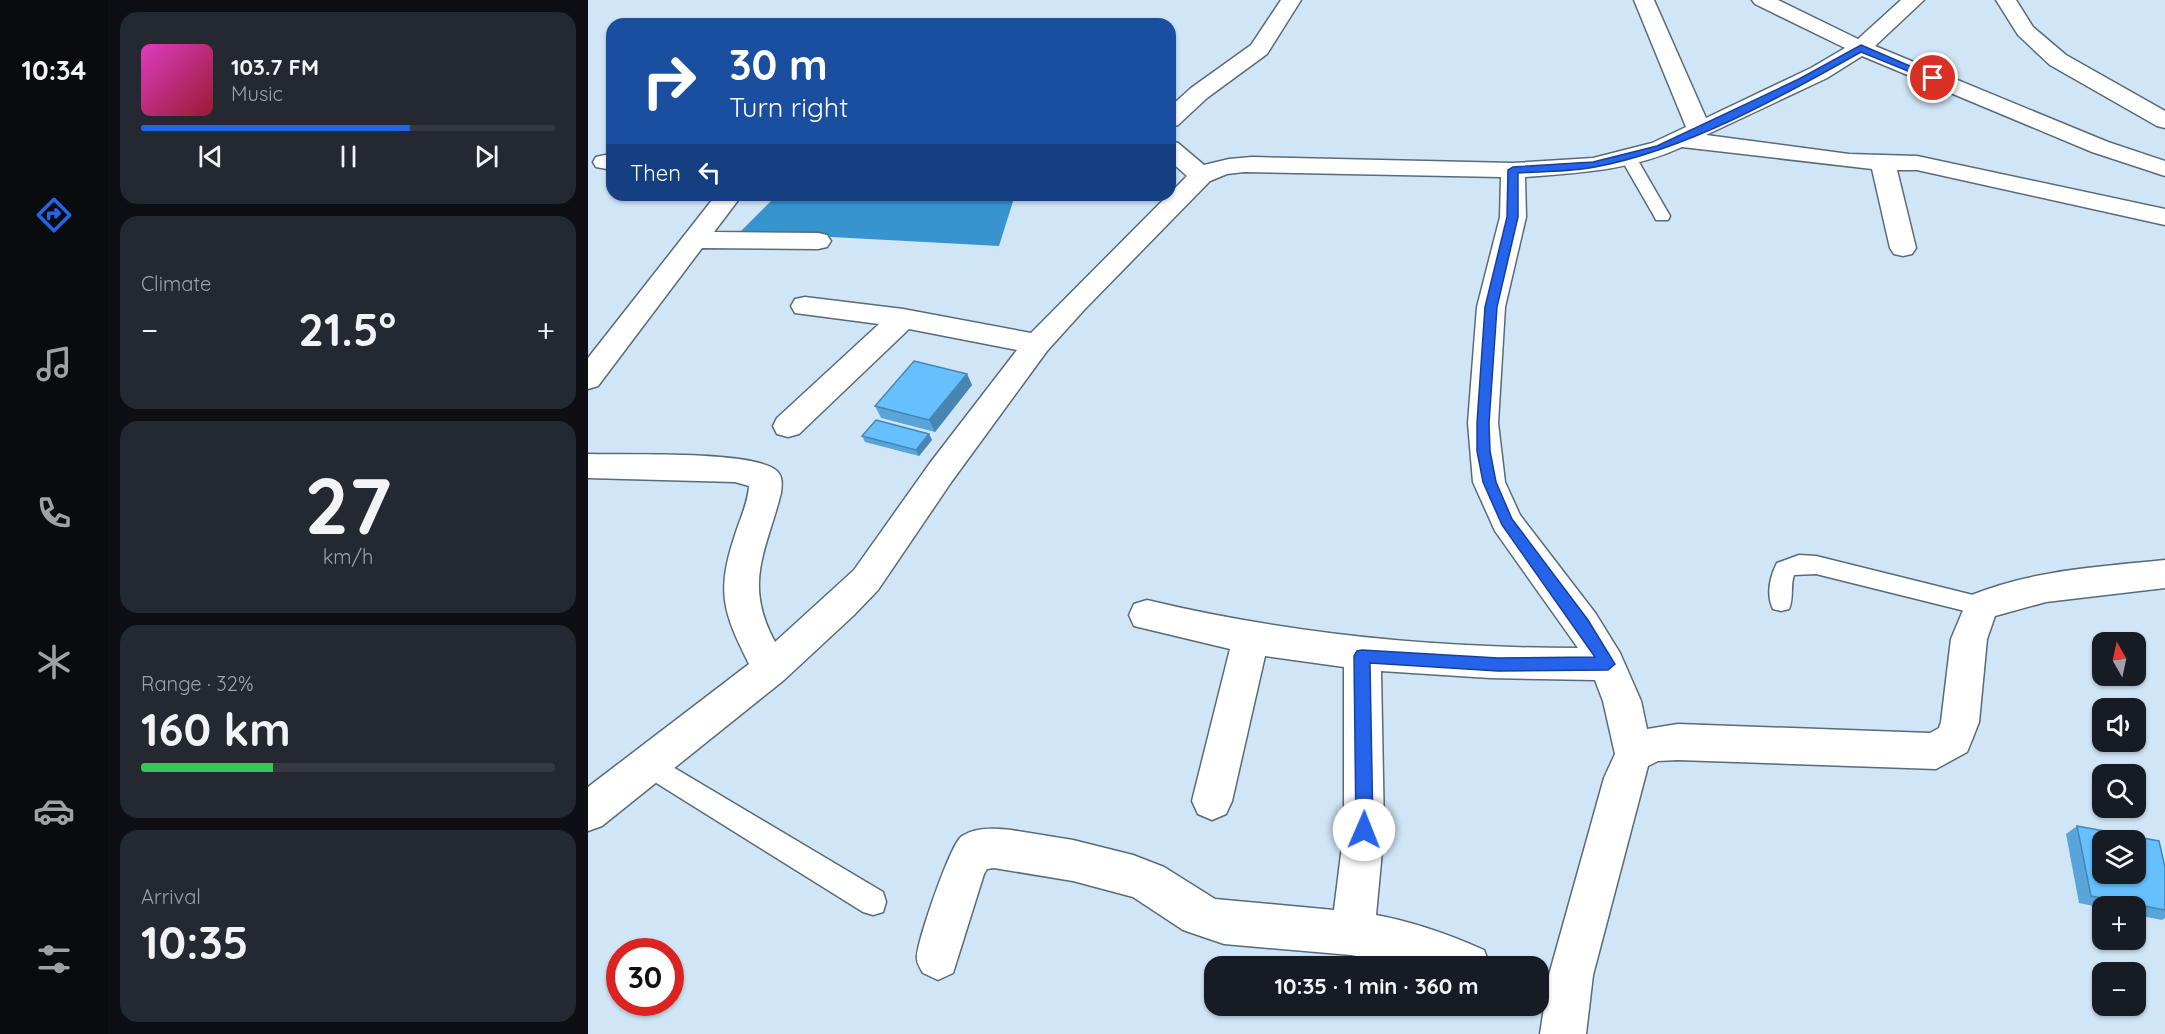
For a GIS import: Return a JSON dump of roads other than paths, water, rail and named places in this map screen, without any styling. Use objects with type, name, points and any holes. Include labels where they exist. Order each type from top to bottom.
[{"type":"street","points":[[1176,114],[1199,93],[1259,49],[1291,0]]},
{"type":"street","points":[[1644,0],[1689,134]]},
{"type":"street","points":[[1762,0],[1861,48],[2100,147],[2165,170]]},
{"type":"street","points":[[2006,0],[2025,31],[2058,60],[2165,121]]},
{"type":"street","points":[[588,812],[651,766],[771,669],[866,580],[941,472],[1037,344],[1074,303],[1201,176],[1213,169],[1234,164],[1513,170],[1593,165],[1628,158],[1689,134],[1819,73],[1861,48],[1907,1]]},
{"type":"street","points":[[1689,134],[1850,160],[1934,165],[2032,190],[2165,217]]},
{"type":"street","points":[[1176,153],[1201,176]]},
{"type":"street","points":[[1883,162],[1903,248]]},
{"type":"street","points":[[1513,170],[1513,217],[1491,307],[1483,423],[1484,451],[1489,482],[1507,522],[1583,625],[1608,664],[1622,701],[1634,754],[1624,778],[1571,975],[1564,1021]]},
{"type":"street","points":[[588,379],[724,201]]},
{"type":"street","points":[[695,240],[818,241]]},
{"type":"street","points":[[805,306],[903,318],[1037,344]]},
{"type":"street","points":[[788,426],[903,318]]},
{"type":"street","points":[[588,466],[735,470],[754,473],[766,480],[765,493],[741,574],[739,590],[752,632],[771,669]]},
{"type":"street","points":[[1634,754],[1654,744],[1678,742],[1909,752],[1936,751],[1953,740],[1960,722],[1969,639],[1981,606],[1998,598],[2028,591],[2165,574]]},
{"type":"street","points":[[1147,615],[1251,638],[1362,656],[1498,665],[1608,664]]},
{"type":"street","points":[[1212,801],[1251,638]]},
{"type":"street","points":[[1353,933],[1364,830],[1362,656]]},
{"type":"street","points":[[938,958],[966,866],[975,851],[994,848],[1119,872],[1169,892],[1184,907],[1206,918],[1236,923],[1353,933],[1411,942],[1444,956]]},
{"type":"lane","points":[[1628,158],[1662,216]]},
{"type":"lane","points":[[1781,602],[1781,581],[1785,569],[1799,564],[1816,565],[1981,606]]},
{"type":"lane","points":[[651,766],[873,902]]},
{"type":"water","points":[[771,201],[1013,201],[999,246],[740,232]]}]
